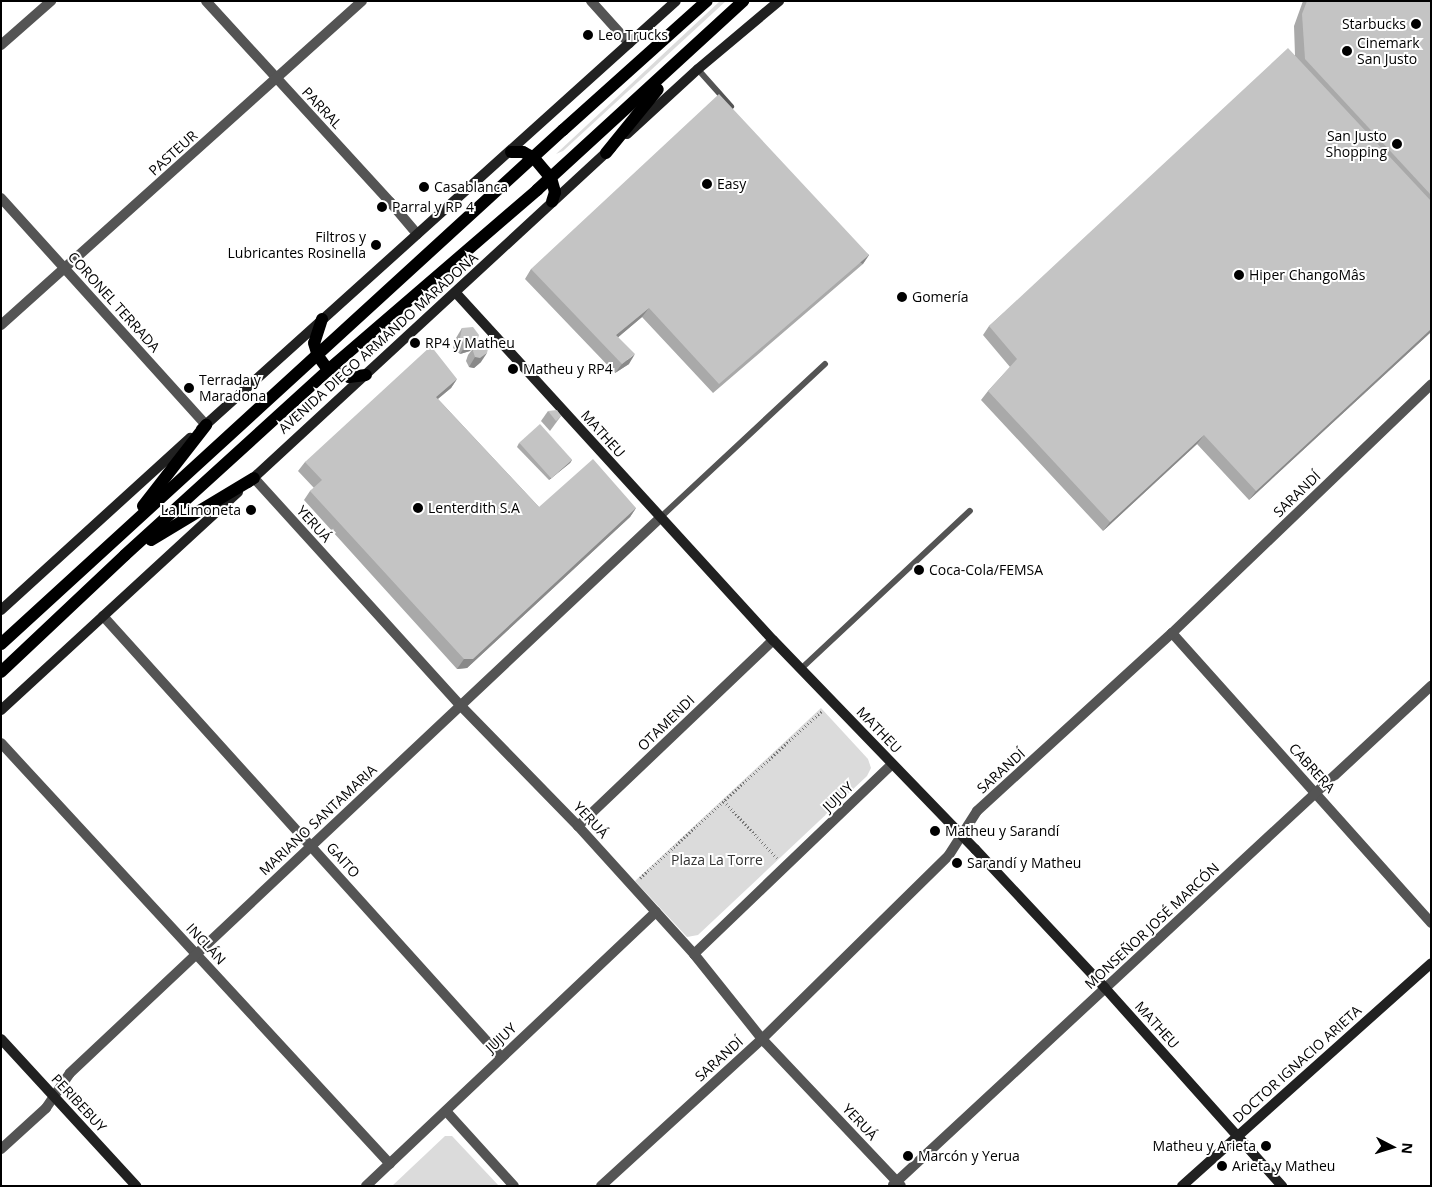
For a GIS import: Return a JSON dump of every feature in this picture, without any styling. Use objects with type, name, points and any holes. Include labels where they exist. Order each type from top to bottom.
[{"type":"main road","points":[[1,644],[707,1]]},
{"type":"main road","name":"AVENIDA DIEGO ARMANDO MARADONA","points":[[1,672],[125,555],[328,370],[550,178],[743,1]]},
{"type":"main road","points":[[606,153],[684,57]]},
{"type":"main road","points":[[511,152],[523,152],[534,158],[550,178],[555,192],[552,202]]},
{"type":"main road","points":[[322,319],[314,343],[318,356],[328,370],[349,377],[366,375]]},
{"type":"main road","points":[[124,531],[206,425]]},
{"type":"main road","points":[[125,555],[254,478]]},
{"type":"street","points":[[1,45],[51,1]]},
{"type":"street","name":"PARRAL","points":[[206,1],[417,234]]},
{"type":"street","name":"PASTEUR","points":[[1,325],[362,1]]},
{"type":"street","points":[[590,1],[629,43]]},
{"type":"street","points":[[1,610],[322,319],[511,152],[676,1]]},
{"type":"street","name":"AVENIDA DIEGO ARMANDO MARADONA","points":[[1,710],[456,293],[552,202],[698,69],[779,1]]},
{"type":"street","name":"CORONEL TERRADA","points":[[1,198],[206,425]]},
{"type":"street","name":"MATHEU","points":[[456,293],[773,640],[1105,988],[1282,1186]]},
{"type":"street","name":"SARANDÍ","points":[[601,1186],[762,1039],[949,855],[977,811],[1172,633],[1430,388]]},
{"type":"street","name":"YERUÁ","points":[[254,478],[460,705],[578,826],[694,954],[762,1039],[897,1184]]},
{"type":"street","name":"MARIANO SANTAMARIA","points":[[1,1149],[55,1097],[70,1073],[660,517]]},
{"type":"street","name":"GAITO","points":[[103,616],[501,1057]]},
{"type":"street","name":"CABRERA","points":[[1172,633],[1431,923]]},
{"type":"street","name":"OTAMENDI","points":[[578,826],[773,640]]},
{"type":"street","name":"MONSEÑOR JOSÉ MARCÓN","points":[[897,1184],[1431,686]]},
{"type":"street","name":"INCLÁN","points":[[1,743],[390,1164]]},
{"type":"street","name":"JUJUY","points":[[694,954],[892,764]]},
{"type":"street","name":"JUJUY","points":[[366,1186],[656,912]]},
{"type":"street","name":"DOCTOR IGNACIO ARIETA","points":[[1182,1186],[1431,963]]},
{"type":"street","name":"PERIBEBUY","points":[[1,1039],[136,1186]]},
{"type":"street","points":[[446,1111],[514,1186]]},
{"type":"lane","points":[[698,69],[731,106]]},
{"type":"lane","points":[[660,517],[825,364]]},
{"type":"lane","points":[[801,669],[970,511]]},
{"type":"path","points":[[636,882],[823,710]]},
{"type":"path","points":[[724,801],[778,859]]},
{"type":"green space","points":[[720,1],[726,1],[563,151],[556,154]]},
{"type":"green space","name":"Plaza La Torre","points":[[821,708],[868,759],[871,768],[867,776],[698,935],[687,937],[635,881]]},
{"type":"green space","points":[[445,1136],[452,1136],[499,1186],[392,1186]]},
{"type":"building","name":"San Justo Shopping","points":[[1307,1],[1431,1],[1431,195],[1305,59],[1302,14]]},
{"type":"building","name":"Hiper ChangoMâs","points":[[1288,48],[1431,201],[1431,329],[1256,491],[1204,435],[1110,522],[988,391],[1017,359],[989,326]]},
{"type":"building","name":"Easy","points":[[719,94],[869,255],[719,384],[649,308],[616,335],[635,354],[622,364],[531,269]]},
{"type":"building","points":[[473,327],[479,335],[477,341],[466,345],[460,338],[462,328]]},
{"type":"building","points":[[479,344],[484,345],[488,349],[487,353],[480,358],[475,357],[473,351],[475,346]]},
{"type":"building","name":"Lenterdith S.A","points":[[431,346],[457,379],[436,397],[539,507],[593,459],[636,508],[473,659],[464,659],[310,491],[322,480],[305,462]]},
{"type":"building","points":[[557,410],[561,416],[556,421],[548,411]]},
{"type":"building","name":"Lenterdith S.A","points":[[540,424],[572,460],[551,478],[519,443]]},
{"type":"place","name":"Starbucks","points":[[1416,24]]},
{"type":"place","name":"Leo Trucks","points":[[588,35]]},
{"type":"place","name":"Cinemark San Justo","points":[[1347,51]]},
{"type":"place","name":"San Justo Shopping","points":[[1397,144]]},
{"type":"place","name":"Easy","points":[[707,184]]},
{"type":"place","name":"Casablanca","points":[[424,187]]},
{"type":"place","name":"Parral y RP 4","points":[[382,207]]},
{"type":"place","name":"Filtros y Lubricantes Rosinella","points":[[376,245]]},
{"type":"place","name":"Hiper ChangoMâs","points":[[1239,275]]},
{"type":"place","name":"Gomería","points":[[902,297]]},
{"type":"place","name":"RP4 y Matheu","points":[[415,343]]},
{"type":"place","name":"Matheu y RP4","points":[[513,369]]},
{"type":"place","name":"Terrada y Maradona","points":[[189,388]]},
{"type":"place","name":"Lenterdith S.A","points":[[418,508]]},
{"type":"place","name":"La Limoneta","points":[[251,510]]},
{"type":"place","name":"Coca-Cola/FEMSA","points":[[919,570]]},
{"type":"place","name":"Matheu y Sarandí","points":[[935,831]]},
{"type":"place","name":"Sarandí y Matheu","points":[[957,863]]},
{"type":"place","name":"Matheu y Arieta","points":[[1266,1146]]},
{"type":"place","name":"Marcón y Yerua","points":[[908,1156]]},
{"type":"place","name":"Arieta y Matheu","points":[[1222,1166]]}]
